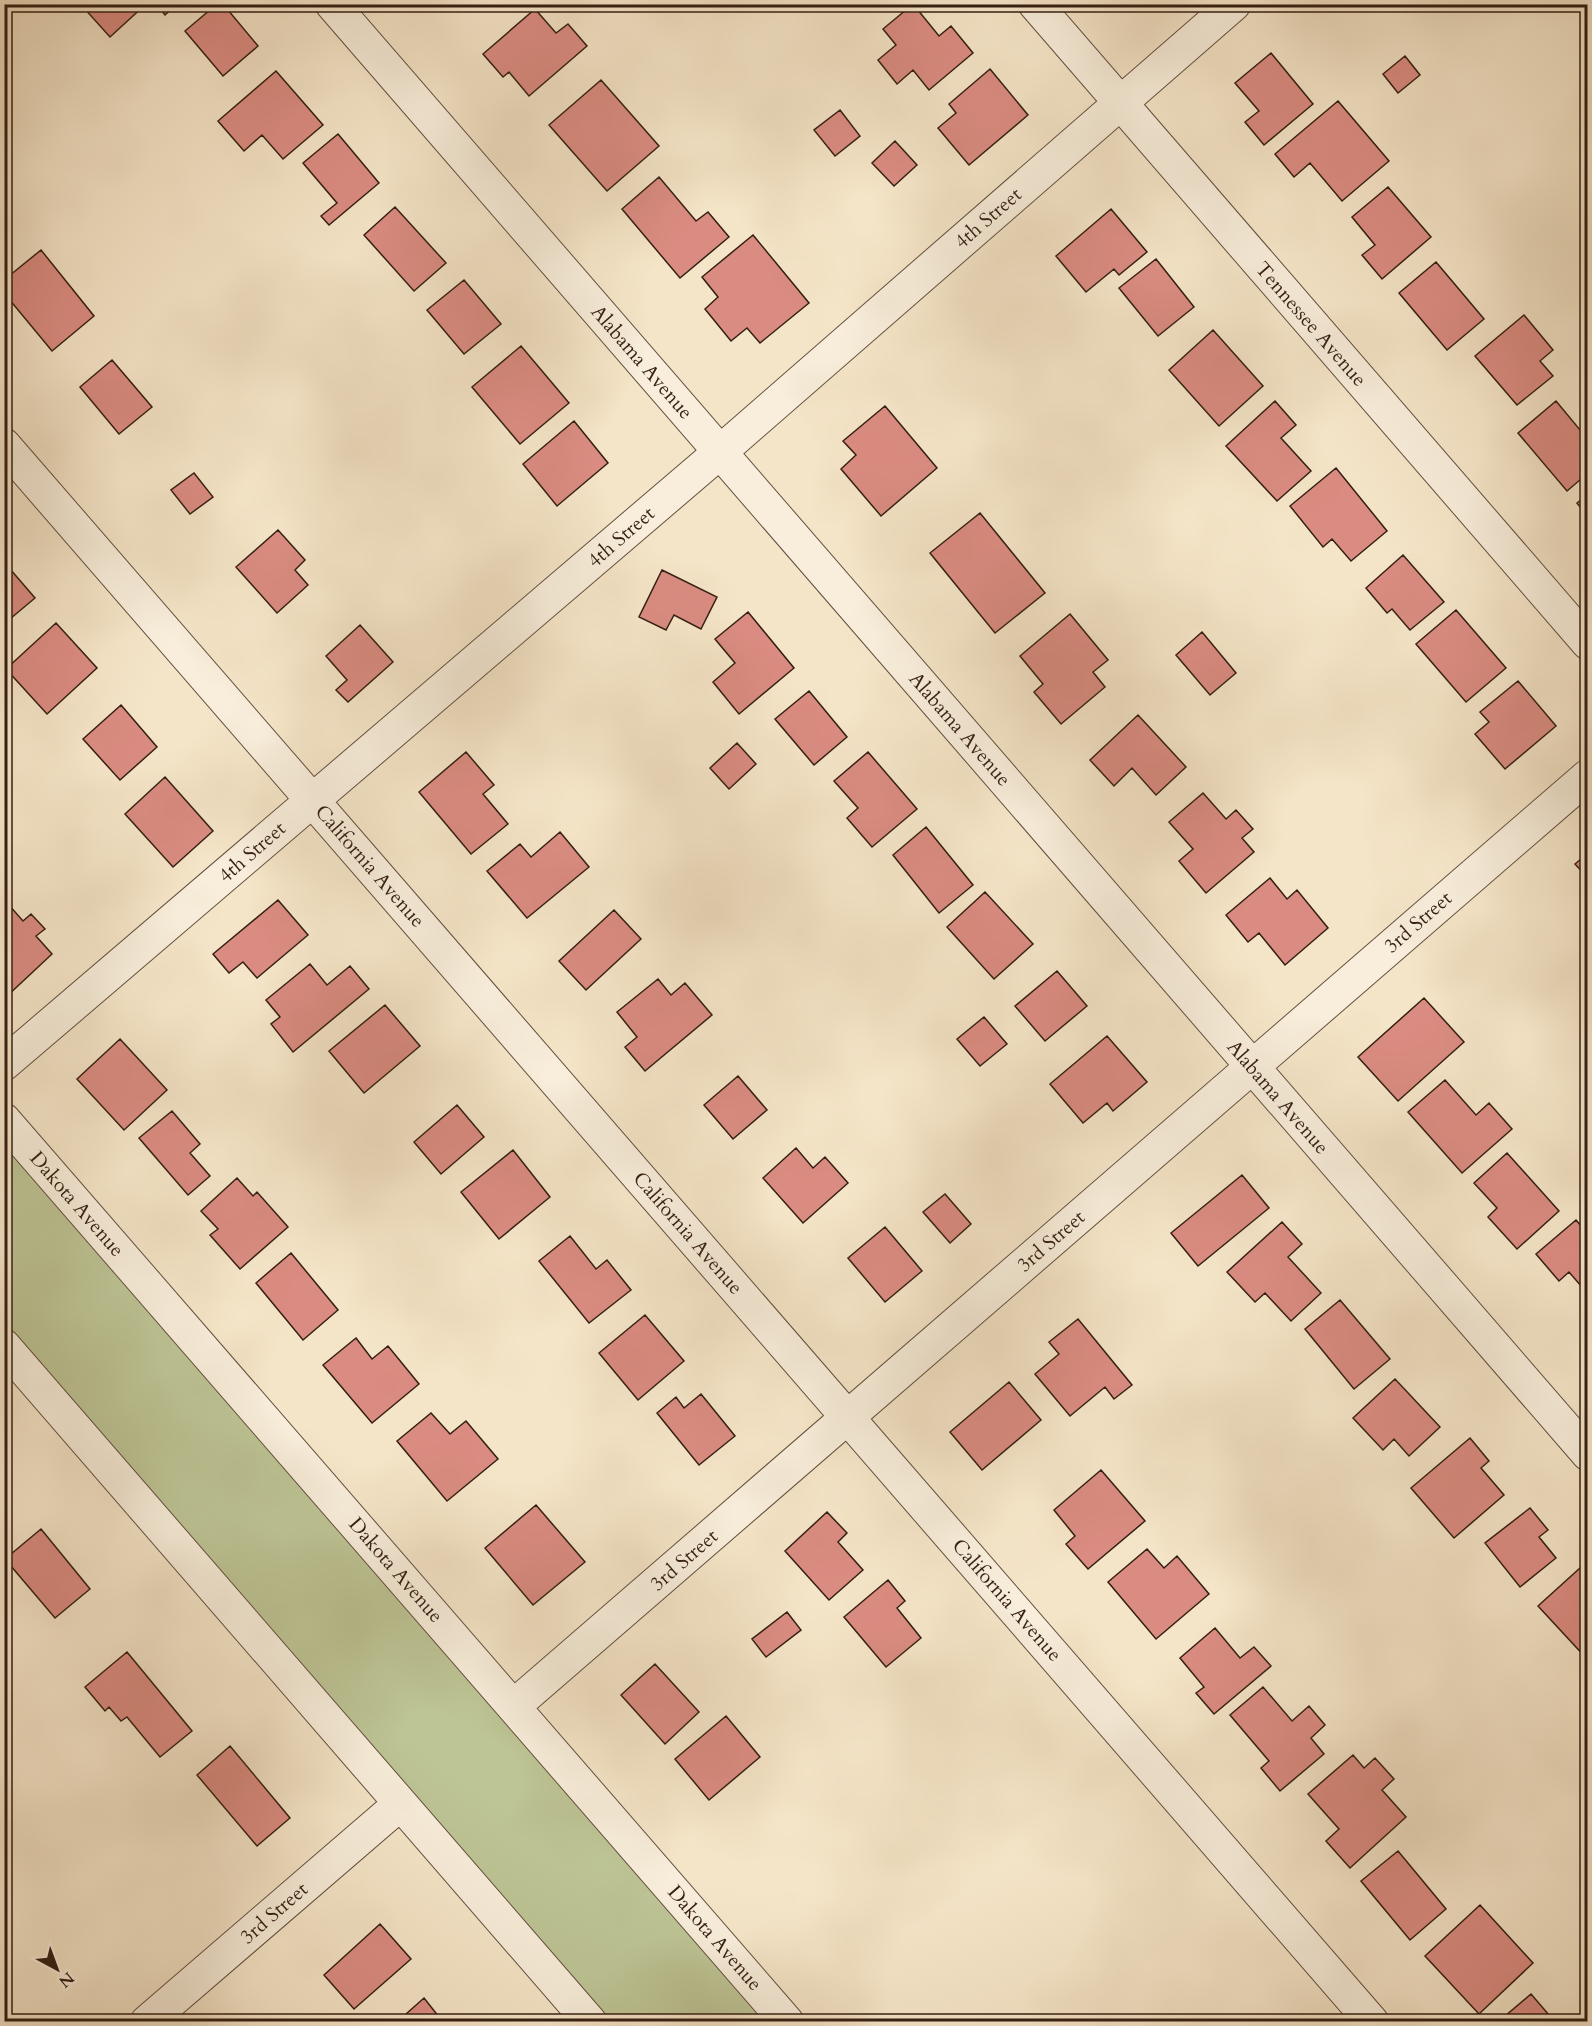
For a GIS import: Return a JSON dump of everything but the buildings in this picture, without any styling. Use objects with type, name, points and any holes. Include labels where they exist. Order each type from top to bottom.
[{"type":"street","name":"Alabama Avenue","points":[[332,4],[1587,1454]]},
{"type":"street","name":"Tennessee Avenue","points":[[1035,4],[1587,644]]},
{"type":"street","name":"4th Street","points":[[4,1064],[720,452],[1234,4]]},
{"type":"street","name":"California Avenue","points":[[4,445],[1372,2022]]},
{"type":"street","name":"3rd Street","points":[[514,1706],[1587,776]]},
{"type":"street","name":"Dakota Avenue","points":[[4,1120],[787,2022]]},
{"type":"street","points":[[4,1346],[590,2022]]},
{"type":"street","name":"3rd Street","points":[[147,2022],[400,1804]]},
{"type":"green space","points":[[4,1144],[765,2021],[610,2021],[5,1325]]}]
